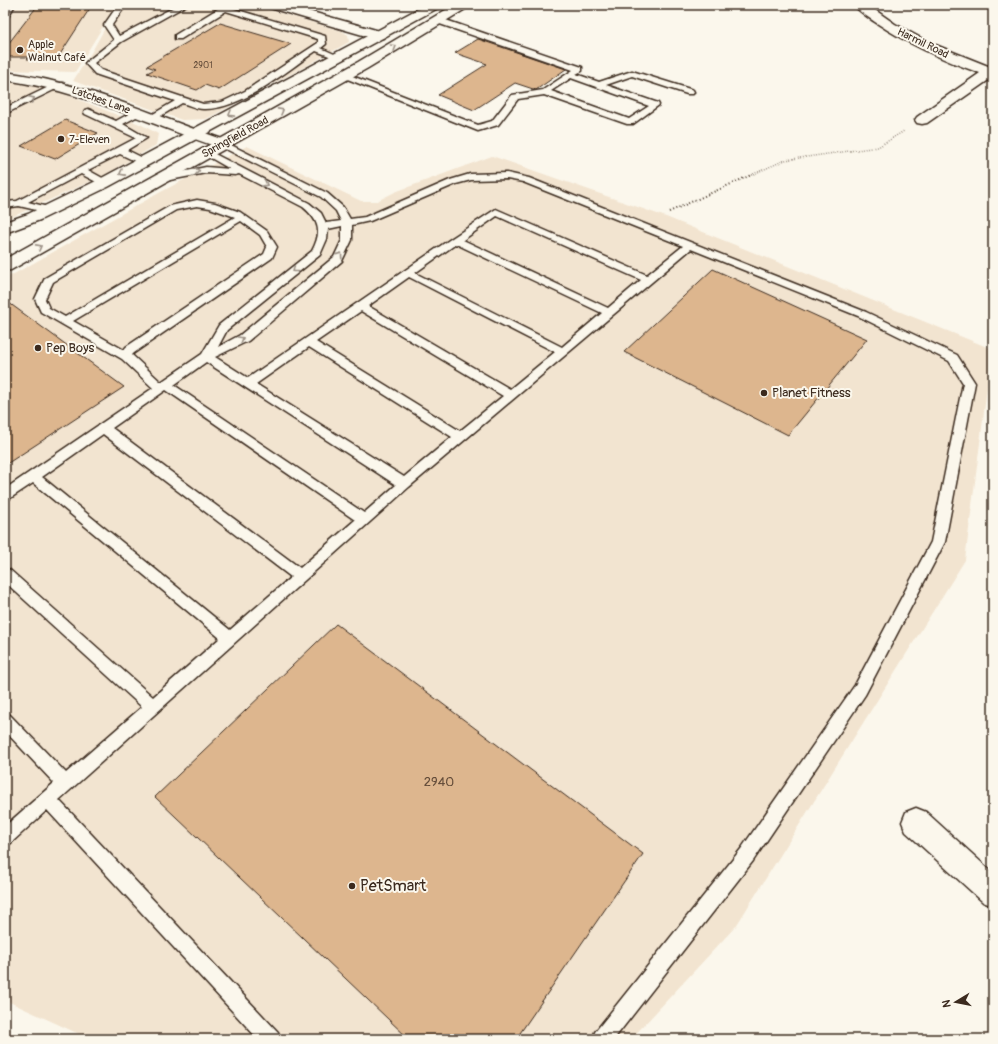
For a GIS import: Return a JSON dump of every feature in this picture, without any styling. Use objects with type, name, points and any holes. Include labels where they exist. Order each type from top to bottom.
[{"type":"main road","points":[[274,5],[378,35]]},
{"type":"main road","name":"Springfield Road","points":[[5,228],[48,210],[105,183],[193,135],[254,96],[337,57],[434,5]]},
{"type":"main road","name":"Springfield Road","points":[[5,266],[344,76],[463,5]]},
{"type":"main road","name":"Harmil Road","points":[[860,5],[875,17],[900,33],[924,45],[992,73]]},
{"type":"main road","name":"Harmil Road","points":[[922,120],[992,73]]},
{"type":"main road","name":"Latches Lane","points":[[5,76],[40,80],[60,85],[193,135],[223,144]]},
{"type":"main road","points":[[193,135],[206,154]]},
{"type":"main road","points":[[916,822],[993,892]]},
{"type":"lane","points":[[5,14],[11,5]]},
{"type":"lane","points":[[118,40],[108,24],[122,5]]},
{"type":"lane","points":[[178,37],[224,6],[322,38],[322,44],[314,48],[254,96],[224,104],[202,107],[180,101],[98,72],[89,63],[118,40],[183,5]]},
{"type":"lane","points":[[344,76],[478,128],[495,123],[515,97],[545,92],[579,69],[437,20]]},
{"type":"lane","points":[[314,48],[337,57]]},
{"type":"lane","points":[[599,85],[632,73],[690,92]]},
{"type":"lane","points":[[545,92],[630,122],[654,105],[570,75]]},
{"type":"lane","points":[[5,111],[60,85]]},
{"type":"lane","points":[[151,119],[180,101]]},
{"type":"lane","points":[[5,205],[19,203],[143,138],[88,112]]},
{"type":"lane","points":[[116,124],[137,113]]},
{"type":"lane","points":[[5,496],[206,357],[244,338],[338,259],[345,247],[348,235],[348,223],[343,212],[335,203],[324,195],[223,144]]},
{"type":"lane","points":[[120,150],[144,162]]},
{"type":"lane","points":[[206,154],[306,205],[320,218],[324,236],[316,253],[223,328],[206,357]]},
{"type":"lane","points":[[80,170],[105,183]]},
{"type":"lane","points":[[159,179],[204,170],[244,173]]},
{"type":"lane","points":[[323,227],[348,223],[386,212],[453,182],[470,177],[507,176],[526,180],[862,314],[952,358],[969,383],[938,542],[860,690],[747,855],[602,1039]]},
{"type":"lane","points":[[19,203],[48,210]]},
{"type":"lane","points":[[126,356],[130,350],[268,256],[272,246],[264,233],[242,217],[212,205],[197,203],[172,208],[57,274],[49,280],[40,299],[45,310],[126,356],[163,386],[364,520]]},
{"type":"lane","points":[[248,384],[496,212],[649,280]]},
{"type":"lane","points":[[65,321],[242,217]]},
{"type":"lane","points":[[455,240],[610,312]]},
{"type":"lane","points":[[5,837],[405,484],[690,245]]},
{"type":"lane","points":[[408,273],[563,352]]},
{"type":"lane","points":[[360,306],[511,395]]},
{"type":"lane","points":[[308,342],[461,437]]},
{"type":"lane","points":[[206,357],[405,484]]},
{"type":"lane","points":[[103,428],[300,576]]},
{"type":"lane","points":[[33,476],[230,638]]},
{"type":"lane","points":[[5,574],[153,707]]},
{"type":"lane","points":[[5,720],[65,784]]},
{"type":"lane","points":[[48,799],[271,1039]]},
{"type":"path","points":[[669,212],[785,160],[878,147],[922,120]]},
{"type":"shaded area","points":[[5,5],[116,5],[75,72],[5,70]]},
{"type":"shaded area","points":[[118,5],[253,5],[342,31],[348,35],[349,42],[206,119],[182,120],[73,81],[91,53]]},
{"type":"shaded area","points":[[5,82],[34,84],[70,96],[142,125],[158,134],[156,145],[107,174],[5,220]]},
{"type":"shaded area","points":[[247,146],[361,201],[377,201],[395,192],[492,156],[666,217],[992,349],[965,560],[736,926],[631,1039],[90,1039],[5,1000],[5,279]]},
{"type":"building","points":[[38,5],[92,5],[57,59],[5,57],[5,48]]},
{"type":"building","points":[[220,23],[291,44],[219,90],[205,85],[197,90],[147,73],[155,69],[147,66]]},
{"type":"building","points":[[478,39],[566,69],[536,90],[515,83],[474,110],[438,95],[487,64],[455,53]]},
{"type":"building","name":"7-Eleven","points":[[65,120],[98,133],[55,159],[21,146]]},
{"type":"building","name":"Planet Fitness","points":[[713,269],[867,339],[788,435],[624,352]]},
{"type":"building","name":"Pep Boys","points":[[5,300],[124,387],[5,465]]},
{"type":"building","points":[[336,624],[643,854],[516,1039],[409,1039],[155,797]]},
{"type":"place","name":"Apple Walnut Café","points":[[20,50]]},
{"type":"place","name":"7-Eleven","points":[[61,139]]},
{"type":"place","name":"Pep Boys","points":[[38,348]]},
{"type":"place","name":"Planet Fitness","points":[[764,393]]},
{"type":"place","name":"PetSmart","points":[[352,886]]}]
